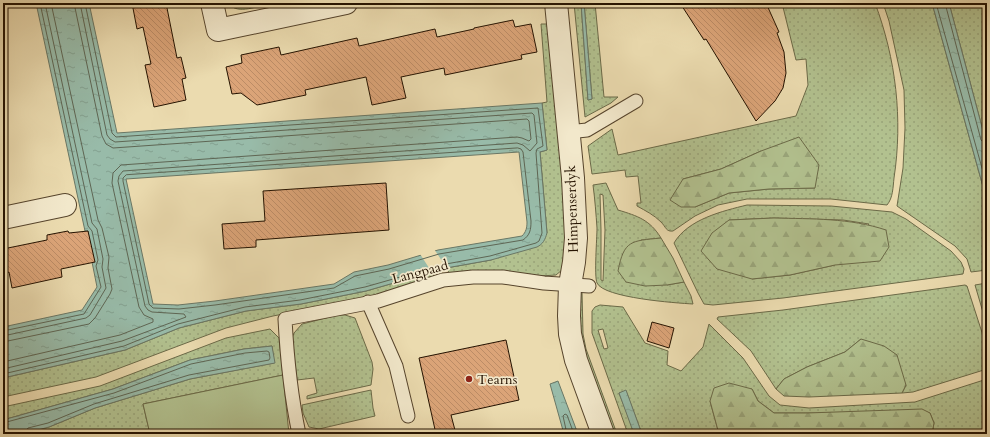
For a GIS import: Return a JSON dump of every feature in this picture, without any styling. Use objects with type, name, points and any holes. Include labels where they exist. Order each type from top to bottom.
[{"type":"street","points":[[212,3],[218,30],[346,3]]},
{"type":"street","name":"Himpenserdyk","points":[[556,3],[573,178],[576,238],[574,262],[579,286],[569,316],[570,334],[576,360],[604,434]]},
{"type":"street","points":[[3,218],[65,205]]},
{"type":"lane","points":[[568,132],[587,130],[636,100]]},
{"type":"lane","name":"Langpaad","points":[[300,434],[293,404],[285,319],[368,302],[443,280],[473,277],[503,277],[579,286]]},
{"type":"lane","points":[[368,302],[396,366],[408,416]]},
{"type":"green space","points":[[270,3],[254,8],[238,9],[229,4]]},
{"type":"green space","points":[[574,3],[581,3],[588,100],[592,99],[584,3],[595,3],[604,97],[618,97],[611,103],[585,117]]},
{"type":"green space","points":[[782,3],[875,3],[888,46],[896,89],[898,134],[897,156],[892,192],[887,205],[831,199],[747,199],[718,205],[695,216],[671,231],[667,230],[656,217],[637,206],[637,203],[641,203],[638,176],[626,177],[625,170],[592,174],[588,146],[612,129],[618,155],[796,116],[808,85],[806,59],[796,60]],"holes":[[[761,151],[815,188],[769,189],[729,193],[695,207],[683,179],[721,169]]]},
{"type":"green space","points":[[883,3],[932,3],[987,201],[987,270],[971,272],[967,259],[955,246],[897,206],[903,168],[905,128],[904,90],[889,21]]},
{"type":"green space","points":[[949,3],[987,3],[987,146]]},
{"type":"green space","points":[[541,24],[549,24],[564,179],[565,257],[562,270],[556,275],[540,276],[450,274],[446,268],[491,260],[547,233],[540,152],[547,150],[542,103],[547,102]]},
{"type":"green space","points":[[799,137],[819,165],[815,188],[769,189],[729,193],[695,207],[681,207],[670,200],[683,179],[721,169],[761,151]]},
{"type":"green space","points":[[606,183],[618,210],[632,214],[643,220],[657,232],[661,238],[641,240],[667,285],[684,282],[693,304],[657,301],[626,296],[602,288],[597,283],[597,228],[593,185]],"holes":[[[600,194],[603,195],[605,230],[603,281],[601,280]]]},
{"type":"green space","points":[[747,205],[831,206],[892,212],[906,219],[951,251],[961,262],[964,269],[963,274],[783,298],[713,305],[704,304],[674,243],[680,235],[697,222],[717,213]],"holes":[[[774,218],[843,220],[869,224],[835,265],[790,275],[752,279],[729,220]]]},
{"type":"green space","points":[[774,218],[845,221],[872,226],[886,230],[889,247],[880,261],[835,265],[790,275],[752,279],[717,269],[701,251],[712,233],[729,220]]},
{"type":"green space","points":[[661,238],[673,258],[684,282],[667,285],[645,286],[626,282],[618,271],[620,261],[626,248],[630,244],[642,240]]},
{"type":"green space","points":[[432,272],[434,274],[432,279],[375,296],[273,316],[226,328],[96,377],[3,397],[3,378],[125,350],[179,328],[246,311],[301,304],[366,291]]},
{"type":"green space","points":[[987,283],[987,326],[975,285]]},
{"type":"green space","points":[[965,285],[967,286],[987,348],[987,369],[913,392],[902,393],[906,385],[861,339],[845,352],[807,367],[784,379],[776,389],[751,351],[717,319],[718,317],[783,310]]},
{"type":"green space","points":[[580,291],[582,292],[583,334],[586,349],[617,434],[613,434],[583,350],[578,325]]},
{"type":"green space","points":[[600,305],[623,307],[645,343],[668,351],[667,365],[681,371],[703,347],[709,324],[743,358],[769,396],[780,405],[809,408],[915,402],[987,379],[987,434],[932,434],[934,423],[930,413],[774,413],[758,401],[752,389],[710,401],[719,434],[642,434],[626,391],[619,393],[635,434],[628,434],[592,333],[592,311],[595,307]],"holes":[[[603,329],[608,348],[604,349],[598,330]]]},
{"type":"green space","points":[[338,315],[345,315],[355,318],[372,362],[373,369],[371,385],[307,399],[307,396],[317,393],[314,378],[297,380],[292,338],[294,333],[302,324]]},
{"type":"green space","points":[[270,329],[279,338],[283,375],[143,404],[150,434],[23,434],[49,427],[95,408],[190,379],[274,363],[272,346],[244,349],[190,360],[113,389],[3,420],[3,407],[100,386],[226,338]]},
{"type":"green space","points":[[861,339],[884,346],[897,355],[906,385],[902,393],[809,397],[784,396],[776,389],[784,379],[807,367],[845,352]]},
{"type":"green space","points":[[283,375],[289,434],[150,434],[143,404]]},
{"type":"green space","points":[[729,383],[752,389],[758,401],[774,413],[922,409],[930,413],[934,423],[932,434],[719,434],[710,401],[714,388]]},
{"type":"green space","points":[[371,390],[375,416],[319,429],[309,427],[303,413],[302,405]]},
{"type":"water","points":[[36,3],[89,3],[117,133],[542,103],[547,150],[540,152],[547,233],[544,242],[541,245],[491,260],[446,268],[366,291],[301,304],[246,311],[179,328],[125,350],[3,378],[3,327],[82,310],[97,287],[88,231],[85,231]],"holes":[[[519,152],[527,222],[526,230],[522,236],[438,250],[388,265],[354,272],[334,284],[215,301],[178,305],[153,304],[126,179]]]},
{"type":"water","points":[[581,3],[584,3],[592,99],[588,100]]},
{"type":"water","points":[[932,3],[949,3],[987,146],[987,201]]},
{"type":"water","points":[[272,346],[275,363],[190,379],[95,408],[49,427],[23,434],[3,434],[3,420],[113,389],[190,360],[244,349]]},
{"type":"water","points":[[558,381],[578,434],[564,434],[550,384]]},
{"type":"water","points":[[626,390],[642,434],[634,434],[619,393]]},
{"type":"pier","points":[[434,249],[448,270],[433,274],[420,254]]},
{"type":"building","points":[[132,3],[166,3],[177,58],[181,57],[186,78],[182,79],[186,100],[154,107],[145,65],[151,64],[143,27],[137,29]]},
{"type":"building","points":[[680,3],[766,3],[779,32],[777,33],[784,52],[786,73],[783,88],[775,101],[756,121],[706,39],[704,40]]},
{"type":"building","points":[[513,20],[515,27],[531,24],[537,52],[521,55],[522,59],[445,75],[444,68],[401,77],[406,98],[372,105],[366,77],[305,90],[306,95],[257,105],[241,93],[232,94],[226,67],[242,63],[241,55],[279,47],[281,55],[357,38],[359,46],[435,29],[437,37]]},
{"type":"building","points":[[386,183],[389,230],[256,240],[256,247],[224,249],[222,224],[265,221],[263,191]]},
{"type":"building","points":[[68,231],[69,233],[88,231],[95,262],[61,269],[62,277],[12,288],[9,272],[5,274],[3,249],[47,240],[47,235]]},
{"type":"building","points":[[652,322],[674,328],[669,348],[647,341]]},
{"type":"building","name":"Tearns","points":[[506,340],[519,400],[451,415],[456,434],[436,434],[419,358]]},
{"type":"place","name":"Tearns","points":[[469,379]]}]
